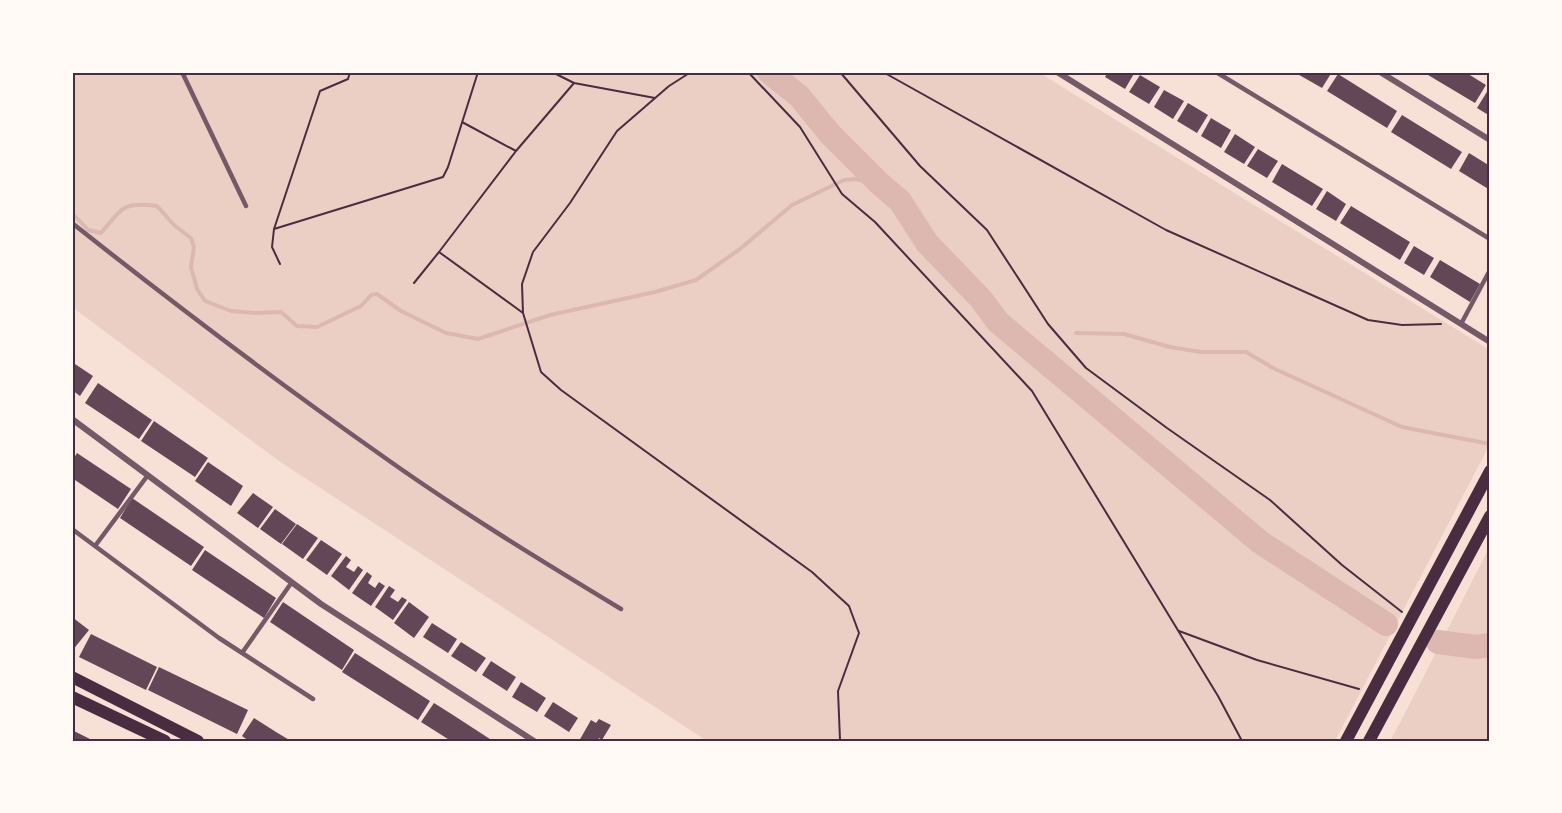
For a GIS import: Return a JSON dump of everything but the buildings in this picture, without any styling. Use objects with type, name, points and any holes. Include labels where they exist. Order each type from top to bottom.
[{"type":"main road","points":[[1346,741],[1490,471]]},
{"type":"main road","points":[[1369,741],[1490,516]]},
{"type":"main road","points":[[72,677],[198,741]]},
{"type":"main road","points":[[72,698],[165,741]]},
{"type":"street","points":[[1057,72],[1490,342]]},
{"type":"street","points":[[1380,72],[1490,140]]},
{"type":"street","points":[[72,419],[331,610],[534,741]]},
{"type":"street","points":[[72,698],[83,684]]},
{"type":"lane","points":[[182,72],[246,206]]},
{"type":"lane","points":[[1216,72],[1490,239]]},
{"type":"lane","points":[[72,223],[161,293],[381,455],[507,540],[621,609]]},
{"type":"lane","points":[[1461,324],[1490,270]]},
{"type":"lane","points":[[95,546],[148,475]]},
{"type":"lane","points":[[72,529],[242,653],[313,699]]},
{"type":"lane","points":[[242,653],[292,582]]},
{"type":"path","points":[[280,264],[272,247],[274,229],[320,91],[348,79],[350,72]]},
{"type":"path","points":[[274,229],[443,177],[478,72]]},
{"type":"path","points":[[552,72],[573,84],[655,98]]},
{"type":"path","points":[[691,72],[669,86],[617,131],[570,203],[533,252],[522,284],[523,313],[541,372],[561,390],[812,572],[849,606],[859,633],[838,691],[840,740],[843,741]]},
{"type":"path","points":[[748,72],[800,127],[842,194],[875,222],[1032,391],[1218,696],[1242,741]]},
{"type":"path","points":[[840,72],[920,166],[987,230],[1048,324],[1086,368],[1270,500],[1342,565],[1411,619]]},
{"type":"path","points":[[883,72],[1166,230],[1368,320],[1402,325],[1461,324]]},
{"type":"path","points":[[414,283],[516,151],[573,84]]},
{"type":"path","points":[[462,122],[516,151]]},
{"type":"path","points":[[439,252],[523,313]]},
{"type":"path","points":[[1177,630],[1257,660],[1371,693]]},
{"type":"shaded area","points":[[72,72],[1038,72],[1490,350],[1490,444],[1335,741],[707,741],[279,461],[72,307]]},
{"type":"shaded area","points":[[1490,546],[1490,741],[1390,741],[1402,719]]},
{"type":"waterway","points":[[769,72],[799,96],[830,134],[900,201],[927,243],[981,299],[998,322],[1260,542],[1386,624]]},
{"type":"waterway","points":[[72,213],[88,230],[101,233],[119,213],[129,206],[157,206],[174,225],[191,238],[194,247],[191,267],[197,289],[205,301],[231,311],[281,312],[297,326],[317,327],[361,306],[371,295],[377,294],[401,311],[446,333],[478,339],[550,315],[655,292],[696,280],[740,249],[792,205],[844,180],[855,179],[880,184]]},
{"type":"waterway","points":[[1076,333],[1124,334],[1170,347],[1201,352],[1246,352],[1273,368],[1402,427],[1490,444]]},
{"type":"waterway","points":[[1438,642],[1476,647],[1490,645]]}]
